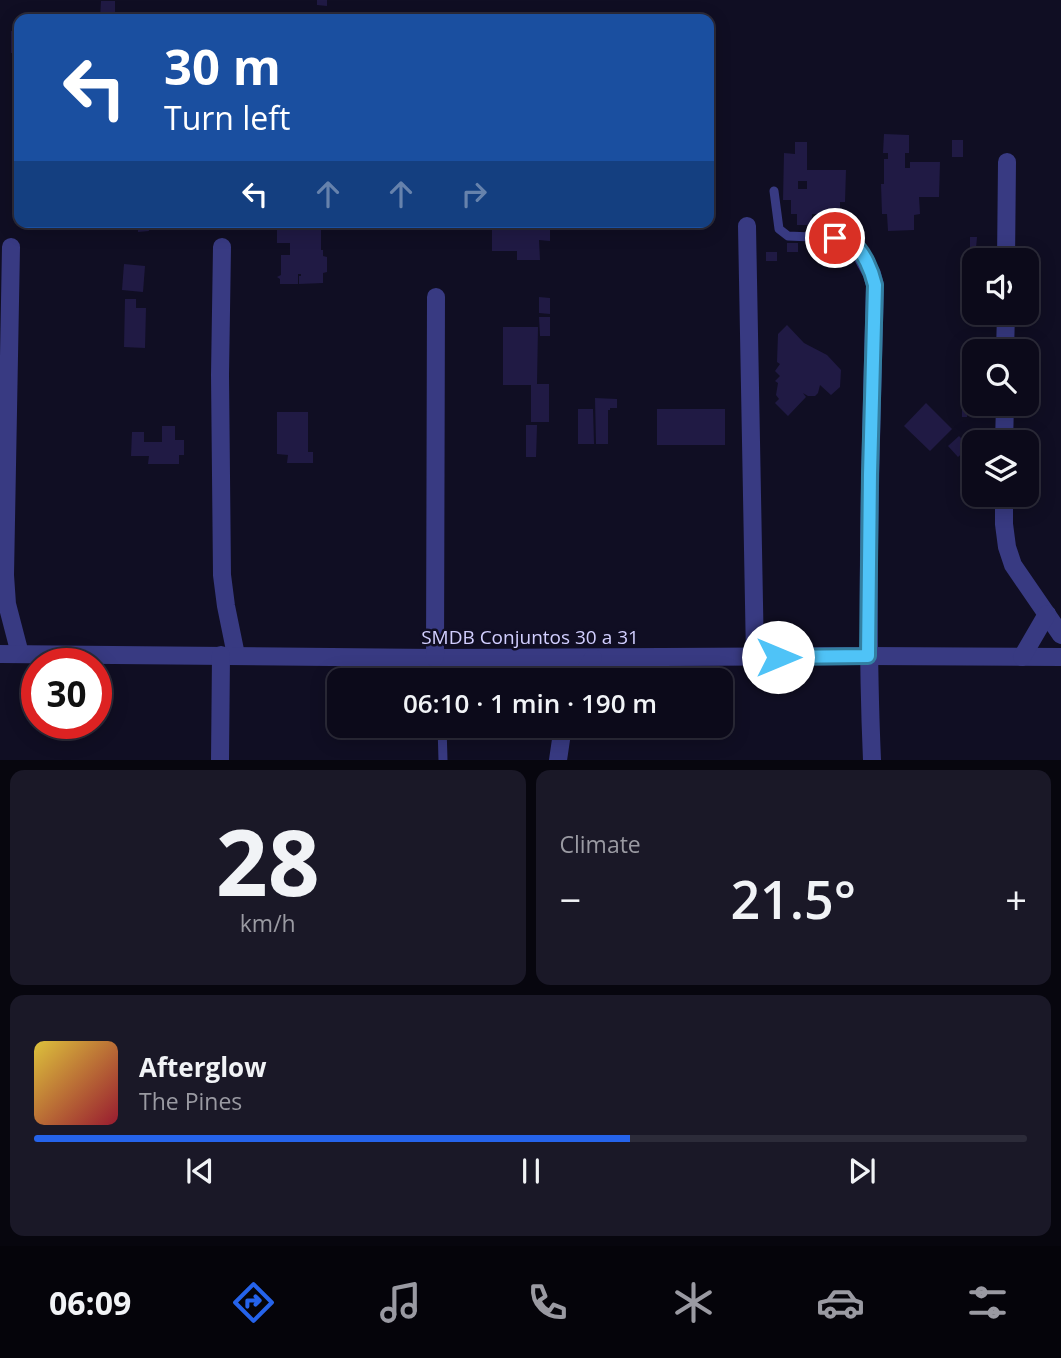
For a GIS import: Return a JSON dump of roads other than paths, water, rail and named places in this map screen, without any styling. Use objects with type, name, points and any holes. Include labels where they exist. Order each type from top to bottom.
[{"type":"street","points":[[1006,248],[1007,162]]},
{"type":"street","points":[[747,226],[755,657]]},
{"type":"street","points":[[11,247],[5,575],[7,604],[20,654]]},
{"type":"street","points":[[220,760],[229,655],[222,576],[222,247]]},
{"type":"street","points":[[860,252],[875,285],[868,656],[872,760]]},
{"type":"street","points":[[435,659],[436,297]]},
{"type":"street","points":[[1004,507],[1007,547],[1013,565],[1061,635]]},
{"type":"street","points":[[1022,657],[1047,614]]},
{"type":"street","name":"SMDB Conjuntos 30 a 31","points":[[0,653],[435,659],[1061,657]]},
{"type":"street","points":[[587,668],[593,658]]},
{"type":"street","points":[[558,760],[561,738]]},
{"type":"lane","points":[[774,191],[779,229],[788,236],[835,238],[852,243],[860,252]]},
{"type":"lane","points":[[414,658],[421,668]]},
{"type":"lane","points":[[467,668],[474,659]]},
{"type":"lane","points":[[442,738],[443,760]]}]
